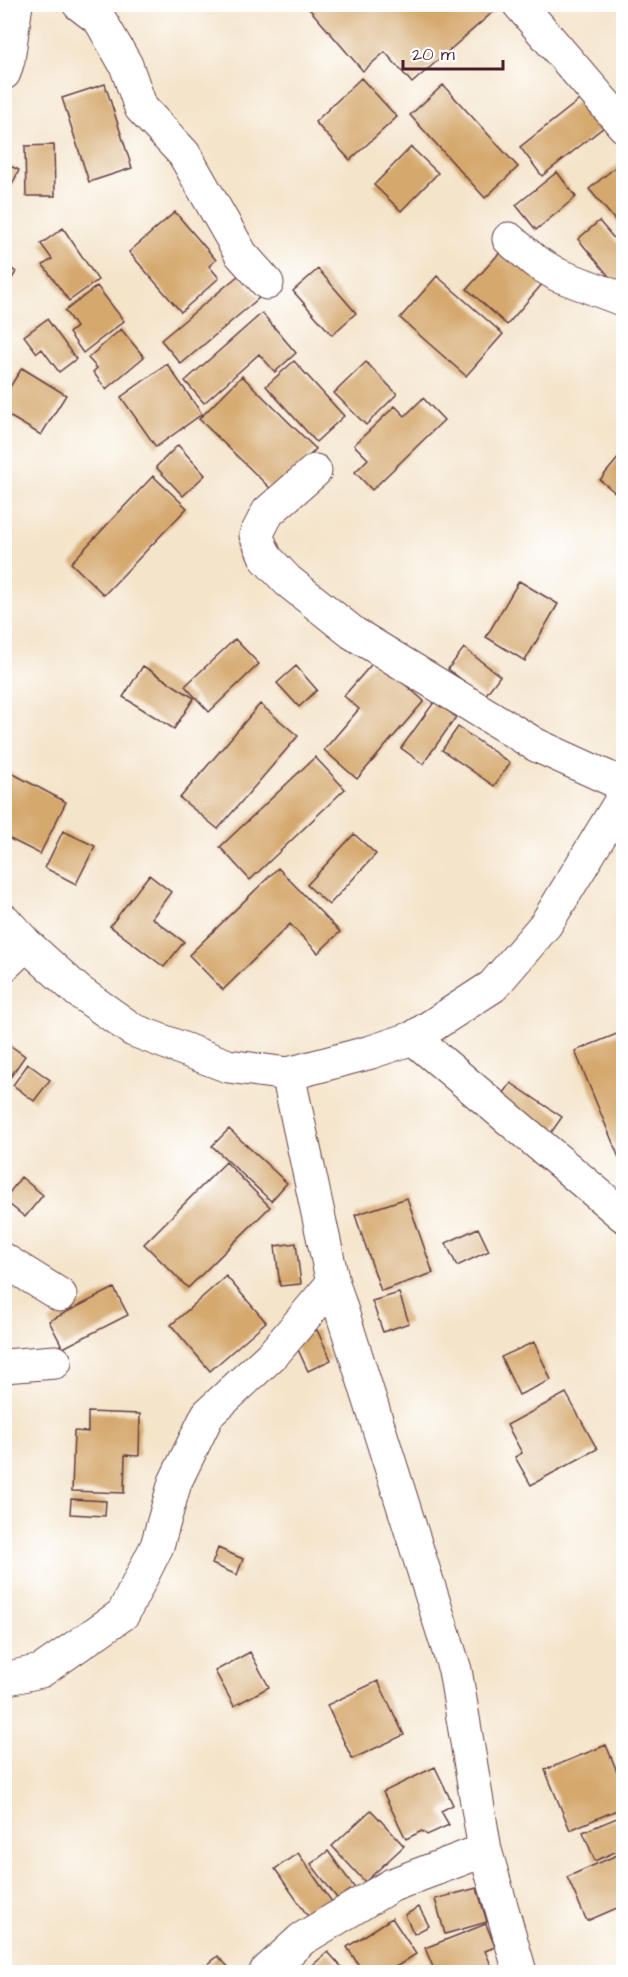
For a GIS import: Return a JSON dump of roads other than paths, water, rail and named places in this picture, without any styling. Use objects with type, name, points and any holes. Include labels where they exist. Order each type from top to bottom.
[{"type":"street","points":[[4,73],[16,4]]},
{"type":"street","points":[[79,4],[100,20],[126,65],[141,108],[184,154],[241,254],[267,283]]},
{"type":"street","points":[[519,4],[624,126]]},
{"type":"street","points":[[509,240],[536,262],[558,275],[624,300]]},
{"type":"street","points":[[315,471],[268,512],[256,535],[266,558],[352,633],[537,745],[624,785]]},
{"type":"street","points":[[4,920],[15,954],[78,991],[133,1030],[228,1066],[288,1074],[371,1052],[413,1038],[493,986],[546,924],[624,795]]},
{"type":"street","points":[[413,1038],[624,1216]]},
{"type":"street","points":[[288,1074],[333,1283],[455,1670],[485,1850],[520,1972]]},
{"type":"street","points":[[4,1260],[60,1295]]},
{"type":"street","points":[[4,1679],[41,1671],[123,1614],[157,1546],[175,1482],[208,1414],[274,1353],[333,1283]]},
{"type":"street","points":[[4,1366],[54,1362]]},
{"type":"street","points":[[266,1972],[302,1938],[382,1891],[485,1850]]}]
